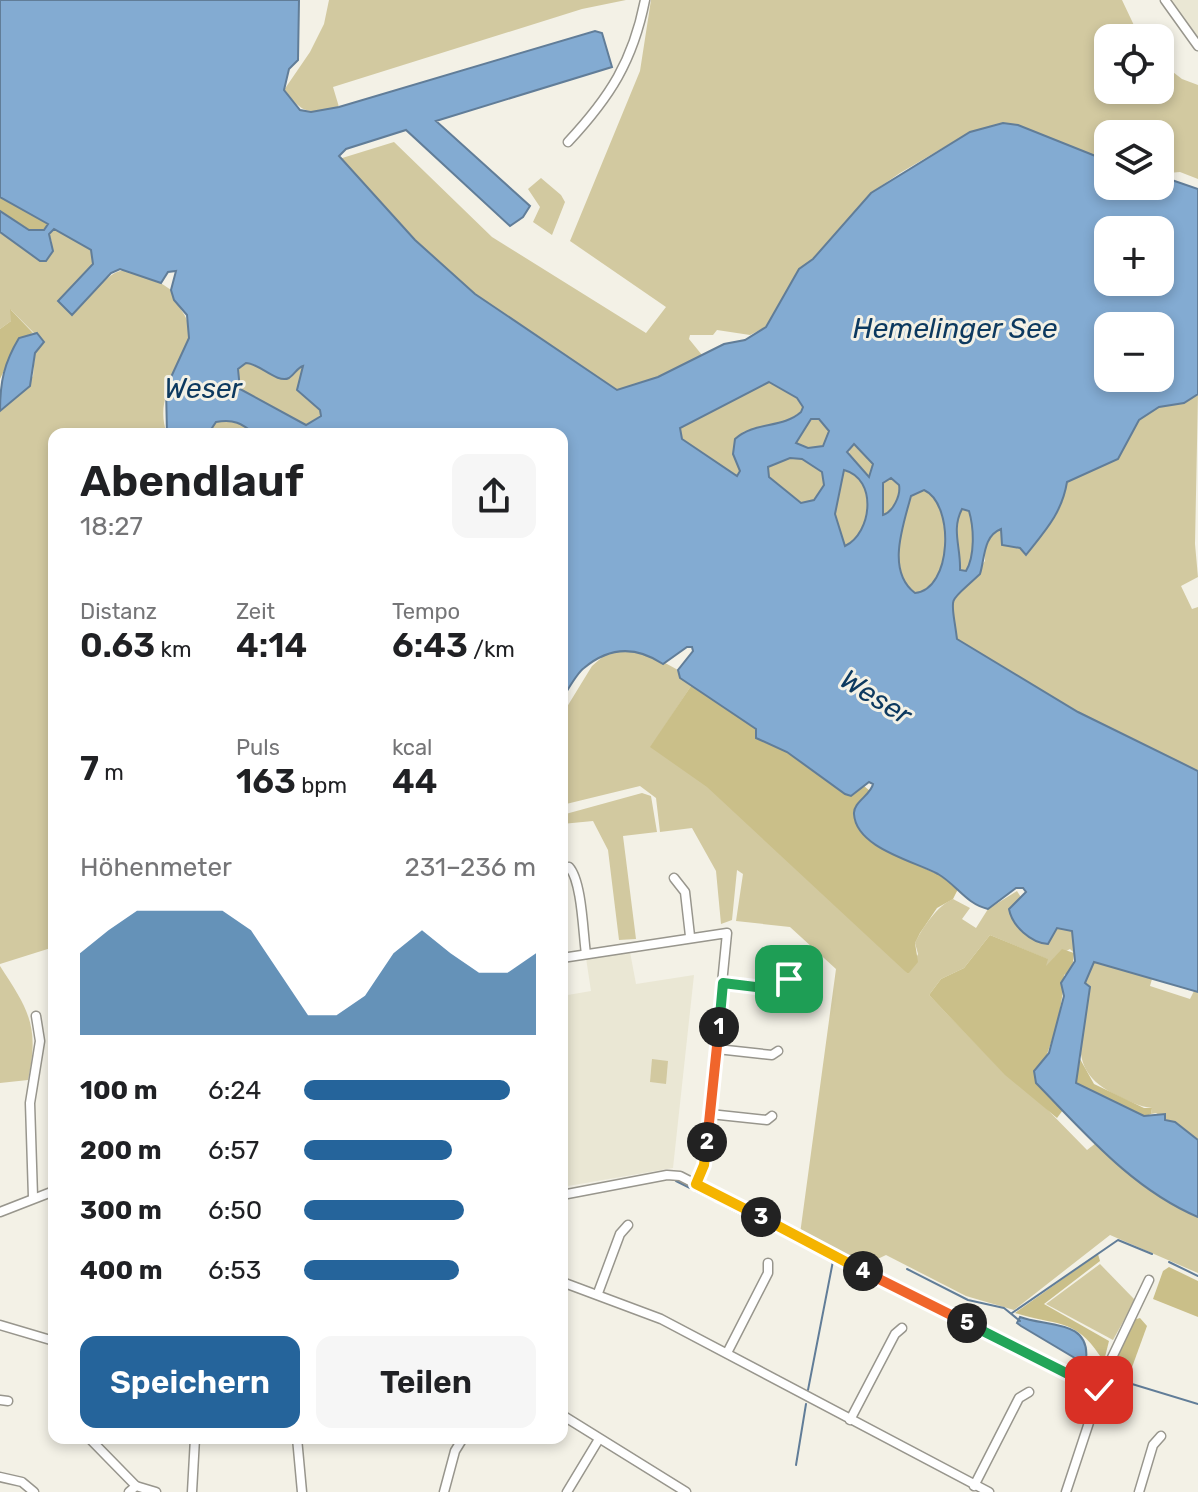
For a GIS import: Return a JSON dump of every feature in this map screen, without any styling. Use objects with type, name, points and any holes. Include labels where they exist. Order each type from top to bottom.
[{"type":"street","points":[[568,142],[596,112],[625,70],[645,0]]},
{"type":"street","points":[[1165,0],[1198,46]]},
{"type":"street","points":[[569,867],[574,872],[586,954]]},
{"type":"street","points":[[674,878],[685,892],[690,936]]},
{"type":"street","points":[[568,957],[690,936],[727,933],[704,1165],[696,1184]]},
{"type":"street","points":[[723,983],[781,990],[789,979],[791,952]]},
{"type":"street","points":[[33,1197],[30,1103],[40,1041],[36,1016]]},
{"type":"street","points":[[717,1049],[772,1055],[778,1051]]},
{"type":"street","points":[[710,1114],[767,1120],[772,1116]]},
{"type":"street","points":[[568,1194],[667,1175],[680,1176],[1099,1390]]},
{"type":"street","points":[[0,1212],[48,1193]]},
{"type":"street","points":[[598,1293],[620,1234],[628,1225]]},
{"type":"street","points":[[727,1353],[768,1273],[768,1263]]},
{"type":"street","points":[[1066,1492],[1099,1390],[1149,1280]]},
{"type":"street","points":[[568,1284],[661,1319],[989,1492]]},
{"type":"street","points":[[0,1325],[48,1339]]},
{"type":"street","points":[[850,1420],[895,1334],[902,1328]]},
{"type":"street","points":[[974,1486],[1019,1398],[1029,1392]]},
{"type":"street","points":[[568,1419],[686,1492]]},
{"type":"street","points":[[1139,1492],[1153,1445],[1161,1436]]},
{"type":"street","points":[[567,1492],[599,1439]]},
{"type":"street","points":[[95,1444],[137,1490],[156,1492]]},
{"type":"street","points":[[192,1492],[195,1444]]},
{"type":"street","points":[[298,1444],[302,1492]]},
{"type":"street","points":[[444,1492],[459,1444]]},
{"type":"street","points":[[0,1477],[22,1482],[34,1492]]},
{"type":"shaded area","points":[[329,0],[626,0],[582,9],[333,87],[339,107],[308,110],[297,104],[284,90],[310,52],[324,24]]},
{"type":"shaded area","points":[[651,0],[1122,0],[1133,24],[1094,24],[1094,104],[1174,104],[1174,73],[1198,85],[1198,179],[1174,172],[1174,120],[1094,120],[1094,155],[1018,125],[1003,123],[970,132],[871,193],[813,259],[799,269],[766,327],[750,335],[717,330],[713,335],[690,335],[689,339],[702,355],[658,377],[617,390],[475,294],[415,240],[339,159],[394,142],[492,237],[646,333],[666,307],[570,241],[640,71]]},
{"type":"shaded area","points":[[1171,0],[1198,0],[1198,37]]},
{"type":"shaded area","points":[[541,178],[565,202],[552,235],[533,222],[540,207],[528,189]]},
{"type":"shaded area","points":[[0,197],[48,224],[44,230],[29,230],[0,211]]},
{"type":"shaded area","points":[[54,229],[91,250],[93,264],[58,301],[72,314],[115,273],[137,271],[171,290],[188,322],[189,336],[183,359],[167,393],[164,406],[166,428],[48,428],[48,949],[0,964],[0,411],[33,376],[35,353],[43,342],[11,310],[11,321],[0,329],[0,232],[40,261],[52,242],[49,234]]},
{"type":"shaded area","points":[[10,309],[33,333],[19,339],[0,379],[0,329],[11,321]]},
{"type":"shaded area","points":[[246,363],[284,379],[304,366],[297,390],[320,410],[321,415],[306,425],[240,389],[238,369]]},
{"type":"shaded area","points":[[769,382],[797,398],[803,407],[801,412],[782,423],[743,432],[733,454],[740,472],[737,476],[682,439],[680,428]]},
{"type":"shaded area","points":[[1198,394],[1195,544],[1198,577],[1181,586],[1192,609],[1198,607],[1198,771],[1078,712],[956,639],[951,604],[985,561],[985,551],[993,534],[1001,528],[1003,545],[1020,548],[1025,554],[1057,512],[1067,482],[1118,459],[1139,420],[1159,407],[1184,403]]},
{"type":"shaded area","points":[[230,419],[248,428],[212,428],[216,422]]},
{"type":"shaded area","points":[[810,419],[819,419],[829,431],[823,446],[808,448],[796,443]]},
{"type":"shaded area","points":[[850,444],[860,448],[873,464],[872,475],[866,477],[849,456]]},
{"type":"shaded area","points":[[790,458],[802,459],[822,472],[824,485],[814,500],[801,503],[769,477],[768,467]]},
{"type":"shaded area","points":[[844,470],[862,483],[867,506],[861,530],[854,540],[844,546],[835,514]]},
{"type":"shaded area","points":[[891,478],[896,480],[901,493],[890,512],[883,515],[883,483]]},
{"type":"shaded area","points":[[924,490],[934,498],[940,512],[945,546],[936,578],[927,589],[915,593],[901,573],[899,548],[911,496]]},
{"type":"shaded area","points":[[962,509],[969,511],[973,533],[966,571],[960,571],[957,539]]},
{"type":"shaded area","points":[[628,650],[645,652],[678,670],[680,678],[691,686],[651,747],[703,727],[908,974],[918,954],[915,943],[922,930],[936,912],[953,899],[970,908],[962,919],[976,928],[988,909],[1017,891],[1022,899],[1010,909],[1072,931],[1074,953],[1070,949],[1055,957],[1049,966],[1045,966],[1047,959],[990,935],[964,968],[941,979],[929,995],[1005,1074],[1038,1100],[1087,1150],[1096,1143],[1146,1188],[1198,1217],[1198,1273],[1110,1235],[1014,1310],[966,1296],[886,1255],[863,1266],[800,1234],[836,969],[790,927],[736,921],[743,874],[737,870],[732,920],[721,924],[716,871],[692,828],[660,832],[656,798],[640,786],[568,804],[568,705],[592,666],[607,653]]},
{"type":"shaded area","points":[[691,686],[699,687],[756,729],[757,738],[787,752],[845,794],[851,796],[864,786],[870,791],[855,808],[878,847],[939,875],[958,889],[953,899],[937,908],[920,933],[915,943],[918,962],[908,974],[707,787],[650,747]]},
{"type":"shaded area","points":[[642,793],[651,796],[657,832],[623,836],[636,939],[619,940],[608,850],[593,821],[568,823],[568,813]]},
{"type":"shaded area","points":[[990,935],[1048,959],[1046,966],[1062,949],[1074,953],[1072,970],[1064,975],[1058,1017],[1036,1083],[1063,1110],[1057,1118],[1005,1075],[929,995],[941,979],[964,968]]},
{"type":"shaded area","points":[[630,952],[636,984],[694,975],[673,1168],[568,1186],[568,995],[591,991],[586,958]]},
{"type":"shaded area","points":[[1094,962],[1152,979],[1150,986],[1190,999],[1194,991],[1198,992],[1198,1140],[1156,1113],[1151,1114],[1152,1108],[1116,1095],[1089,1074],[1080,1050],[1090,988],[1085,984]]},
{"type":"shaded area","points":[[0,966],[29,1019],[33,1045],[28,1080],[0,1083]]},
{"type":"shaded area","points":[[652,1059],[668,1061],[666,1084],[650,1082]]},
{"type":"shaded area","points":[[1080,1059],[1094,1084],[1144,1108],[1152,1108],[1151,1114],[1144,1117],[1076,1083]]},
{"type":"shaded area","points":[[1098,1254],[1100,1261],[1044,1304],[1109,1341],[1105,1357],[1100,1356],[1091,1343],[1072,1329],[1015,1313]]},
{"type":"shaded area","points":[[1100,1264],[1135,1300],[1113,1340],[1046,1304]]},
{"type":"shaded area","points":[[1169,1267],[1198,1281],[1198,1317],[1153,1299],[1163,1271]]},
{"type":"shaded area","points":[[1140,1318],[1147,1326],[1131,1370],[1127,1371],[1115,1362],[1133,1320]]},
{"type":"water","points":[[0,0],[299,0],[298,60],[289,69],[284,90],[300,110],[311,112],[339,107],[595,31],[602,33],[612,67],[436,121],[530,206],[523,217],[510,226],[406,130],[346,149],[339,156],[415,240],[475,294],[617,390],[658,377],[724,344],[745,340],[766,327],[799,269],[813,259],[871,193],[970,132],[1003,123],[1018,125],[1094,155],[1094,200],[1174,200],[1174,181],[1198,189],[1198,394],[1184,403],[1159,407],[1139,420],[1118,459],[1067,482],[1057,512],[1026,555],[1020,548],[1002,545],[1001,529],[995,532],[988,542],[980,574],[956,596],[953,606],[957,639],[1078,712],[1198,771],[1198,992],[1094,962],[1085,983],[1090,987],[1076,1083],[1144,1116],[1165,1114],[1165,1120],[1175,1122],[1198,1140],[1198,1217],[1174,1205],[1131,1175],[1091,1140],[1036,1083],[1034,1071],[1049,1053],[1064,996],[1061,983],[1075,961],[1072,931],[1057,928],[1048,944],[1029,937],[1014,922],[1009,909],[1026,892],[1023,888],[1016,888],[988,909],[980,907],[945,878],[875,844],[857,826],[854,814],[856,806],[873,784],[869,782],[851,796],[845,794],[787,752],[756,738],[756,729],[680,678],[678,670],[693,651],[692,647],[687,647],[663,664],[633,652],[603,656],[581,671],[568,689],[568,428],[246,428],[228,421],[216,422],[212,428],[167,428],[166,388],[189,338],[187,315],[174,300],[171,290],[176,271],[168,272],[161,283],[120,269],[111,273],[72,315],[58,301],[93,264],[91,250],[54,229],[49,234],[53,251],[46,261],[40,261],[0,232],[0,211],[29,230],[44,230],[48,224],[0,197]],"holes":[[[246,363],[284,379],[303,366],[297,390],[320,410],[321,416],[306,425],[240,389],[238,369]],[[769,382],[797,398],[803,407],[794,417],[751,430],[735,439],[733,454],[740,471],[737,476],[682,439],[680,428]],[[811,419],[819,419],[829,431],[823,446],[808,448],[796,443]],[[854,444],[873,464],[869,477],[847,452]],[[790,458],[802,459],[822,472],[824,485],[814,500],[801,503],[769,477],[768,467]],[[844,470],[855,475],[862,484],[867,506],[861,530],[845,546],[835,514]],[[891,478],[899,485],[899,493],[896,503],[883,515],[883,483]],[[924,490],[934,498],[941,512],[945,546],[936,578],[927,588],[915,593],[901,573],[899,548],[911,496]],[[962,509],[969,511],[972,525],[971,558],[966,571],[960,570],[957,531]]]},
{"type":"water","points":[[37,333],[44,342],[35,353],[30,386],[0,411],[6,364],[19,338]]},
{"type":"water","points":[[1020,1317],[1074,1331],[1086,1347],[1086,1360],[1093,1364],[1090,1367],[1021,1326],[1017,1323]]},
{"type":"waterway","points":[[676,1181],[690,1188]]},
{"type":"waterway","points":[[695,1191],[715,1201]]},
{"type":"waterway","points":[[719,1203],[750,1219]]},
{"type":"waterway","points":[[758,1223],[792,1240]]},
{"type":"waterway","points":[[1012,1313],[1118,1240],[1152,1254]]},
{"type":"waterway","points":[[797,1242],[816,1252]]},
{"type":"waterway","points":[[822,1255],[850,1269]]},
{"type":"waterway","points":[[808,1390],[833,1261]]},
{"type":"waterway","points":[[1169,1262],[1198,1276]]},
{"type":"waterway","points":[[907,1269],[968,1300],[1004,1308],[1020,1321]]},
{"type":"waterway","points":[[855,1271],[886,1287]]},
{"type":"waterway","points":[[891,1290],[906,1297]]},
{"type":"waterway","points":[[911,1299],[950,1319]]},
{"type":"waterway","points":[[959,1324],[977,1333]]},
{"type":"waterway","points":[[987,1338],[1018,1353]]},
{"type":"waterway","points":[[1025,1357],[1058,1374]]},
{"type":"waterway","points":[[1109,1377],[1198,1404]]},
{"type":"waterway","points":[[1072,1381],[1079,1384]]},
{"type":"waterway","points":[[796,1465],[806,1404]]},
{"type":"route","points":[[789,979],[781,990],[723,983],[704,1165],[696,1184],[1099,1390]]},
{"type":"water label","name":"Hemelinger See","points":[[955,328]]},
{"type":"water label","name":"Weser","points":[[203,388]]},
{"type":"water label","name":"Weser","points":[[876,697]]}]
